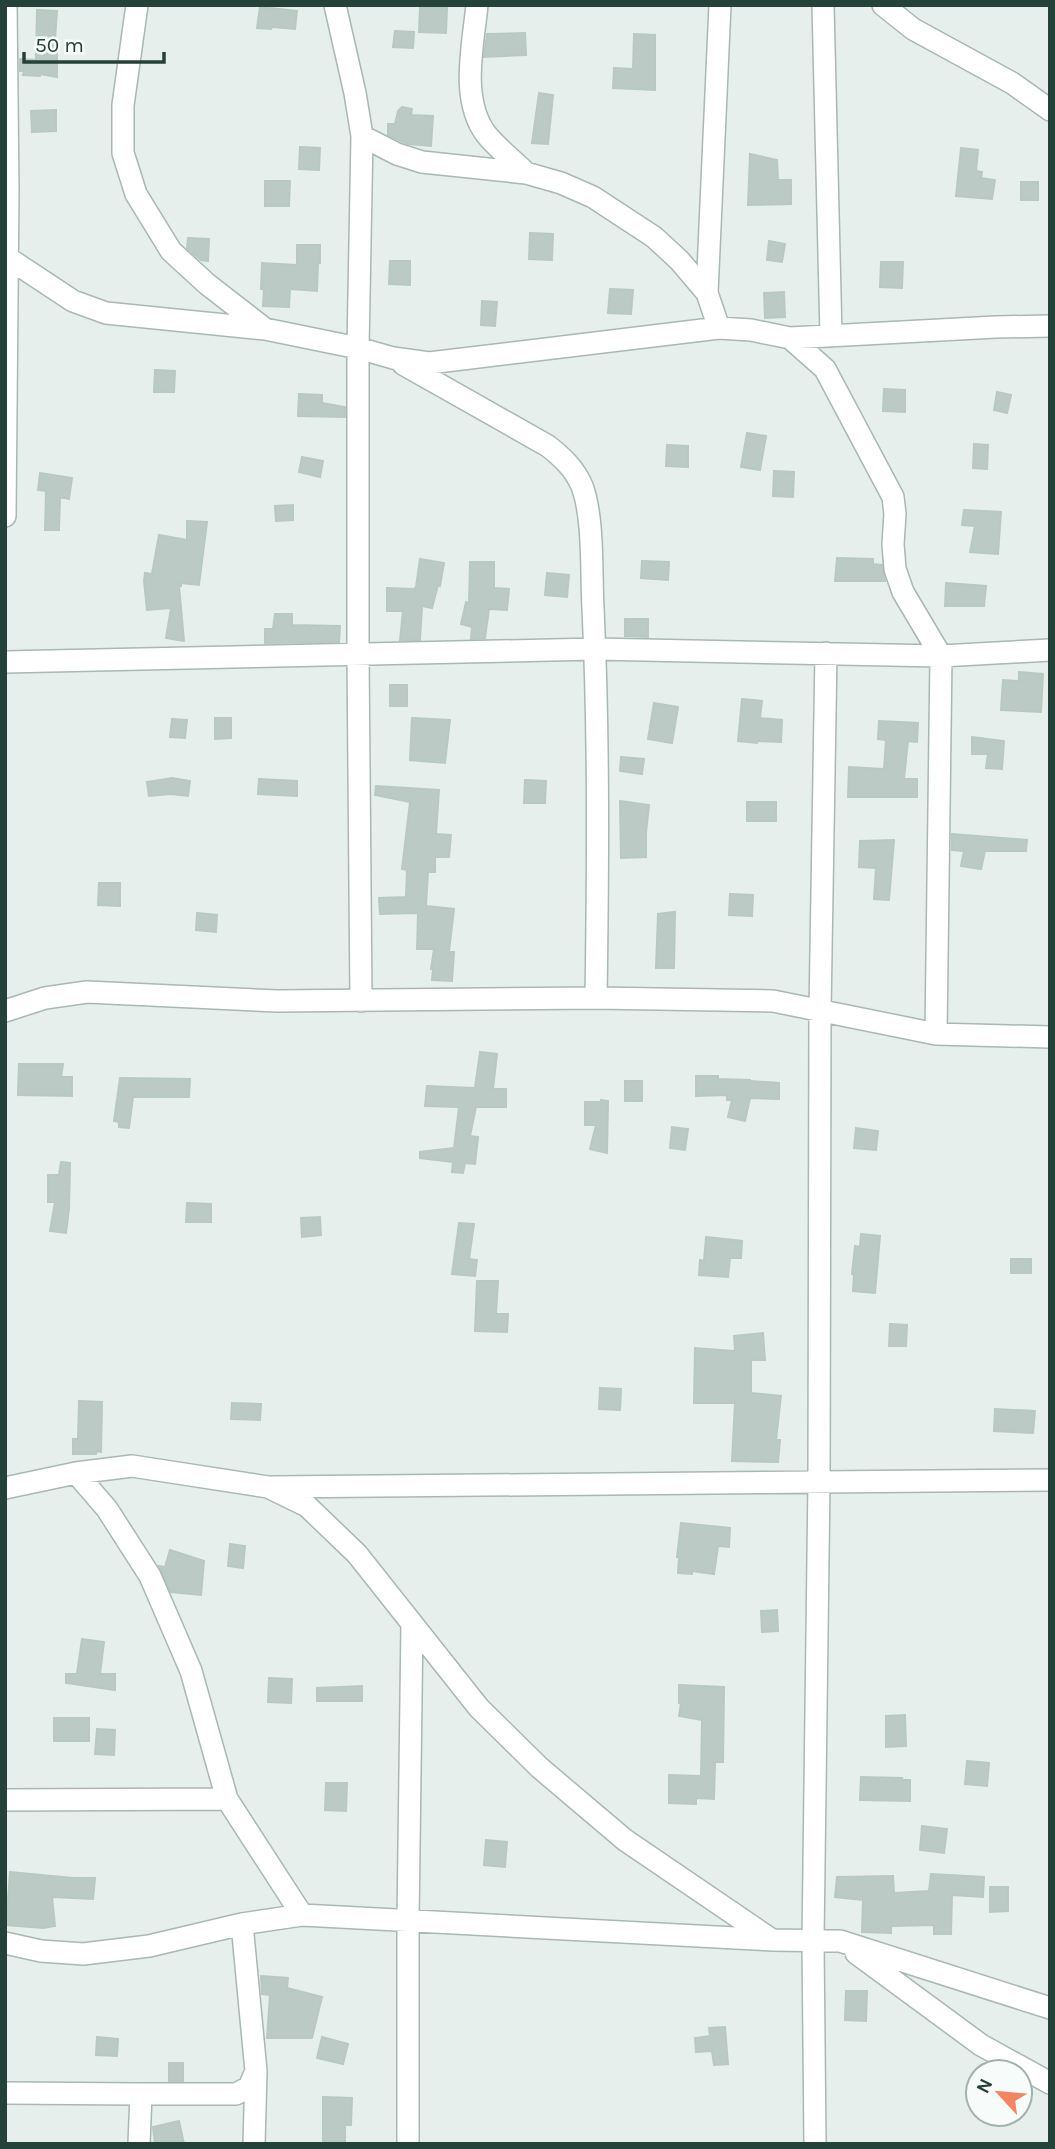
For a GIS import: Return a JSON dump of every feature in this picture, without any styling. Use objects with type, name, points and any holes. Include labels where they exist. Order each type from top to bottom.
[{"type":"street","points":[[5,516],[8,258],[6,5]]},
{"type":"street","points":[[137,5],[123,105],[123,153],[135,194],[171,251],[207,284],[265,329]]},
{"type":"street","points":[[335,5],[362,136],[358,348],[361,1000]]},
{"type":"street","points":[[477,5],[470,90],[475,117],[487,136],[526,173]]},
{"type":"street","points":[[707,293],[720,5]]},
{"type":"street","points":[[823,5],[831,336]]},
{"type":"street","points":[[883,5],[914,29],[1012,83],[1050,110]]},
{"type":"street","points":[[362,136],[397,154],[422,162],[526,173],[561,183],[593,197],[654,237],[679,260],[707,293],[719,328]]},
{"type":"street","points":[[8,258],[73,301],[106,313],[265,329],[393,358],[429,363],[719,328],[751,330],[790,338],[1050,326]]},
{"type":"street","points":[[790,338],[825,369],[893,497],[895,569],[903,592],[941,656],[936,1034]]},
{"type":"street","points":[[393,358],[548,446],[568,463],[582,487],[589,514],[594,649],[598,800],[596,998]]},
{"type":"street","points":[[5,662],[594,649],[941,656],[1050,650]]},
{"type":"street","points":[[815,2144],[813,1941],[819,1482],[820,1011],[826,653]]},
{"type":"street","points":[[5,1011],[45,998],[87,992],[276,1001],[596,998],[773,1001],[936,1034],[1050,1037]]},
{"type":"street","points":[[5,1489],[76,1473],[132,1466],[268,1487],[1050,1479]]},
{"type":"street","points":[[76,1473],[107,1509],[150,1576],[191,1671],[227,1799],[302,1915]]},
{"type":"street","points":[[268,1487],[307,1506],[357,1554],[479,1708],[540,1768],[625,1840],[772,1940]]},
{"type":"street","points":[[408,2144],[412,1623]]},
{"type":"street","points":[[5,1800],[227,1799]]},
{"type":"street","points":[[5,1943],[41,1951],[82,1954],[149,1945],[242,1924],[302,1915],[772,1940],[840,1941],[1050,2008]]},
{"type":"street","points":[[242,1924],[256,2071],[254,2144]]},
{"type":"street","points":[[840,1941],[981,2045],[1050,2083]]},
{"type":"street","points":[[5,2093],[236,2094],[249,2087],[256,2071]]},
{"type":"street","points":[[139,2144],[141,2094]]},
{"type":"building","points":[[260,7],[297,11],[295,29],[257,28]]},
{"type":"building","points":[[420,7],[447,8],[446,33],[419,32]]},
{"type":"building","points":[[37,10],[57,11],[57,77],[23,75],[24,71],[20,71],[20,59],[36,60]]},
{"type":"building","points":[[395,31],[414,32],[413,48],[393,47]]},
{"type":"building","points":[[525,33],[526,55],[484,57],[487,34]]},
{"type":"building","points":[[634,34],[655,35],[655,90],[613,88],[614,68],[633,69]]},
{"type":"building","points":[[539,93],[553,95],[548,144],[532,143]]},
{"type":"building","points":[[402,107],[412,109],[411,115],[433,116],[431,146],[408,144],[388,135],[388,124],[395,124],[398,111]]},
{"type":"building","points":[[56,110],[56,131],[32,132],[31,111]]},
{"type":"building","points":[[300,147],[320,148],[319,170],[299,169]]},
{"type":"building","points":[[961,148],[978,150],[976,171],[982,172],[981,178],[995,180],[992,199],[956,196]]},
{"type":"building","points":[[750,154],[777,160],[778,180],[791,180],[791,204],[748,205]]},
{"type":"building","points":[[265,181],[290,181],[289,206],[265,206]]},
{"type":"building","points":[[1021,182],[1038,182],[1038,200],[1021,200]]},
{"type":"building","points":[[530,233],[553,234],[552,260],[529,259]]},
{"type":"building","points":[[188,238],[209,239],[208,261],[201,260],[187,248]]},
{"type":"building","points":[[769,241],[785,244],[782,262],[767,260]]},
{"type":"building","points":[[297,245],[320,245],[317,291],[290,289],[289,307],[263,306],[262,263],[297,265]]},
{"type":"building","points":[[390,261],[410,261],[410,285],[389,284]]},
{"type":"building","points":[[881,262],[903,262],[902,288],[880,287]]},
{"type":"building","points":[[610,289],[633,290],[631,314],[608,313]]},
{"type":"building","points":[[784,292],[785,317],[765,318],[764,293]]},
{"type":"building","points":[[482,301],[497,302],[495,326],[481,325]]},
{"type":"building","points":[[155,370],[175,371],[174,392],[154,392]]},
{"type":"building","points":[[884,389],[905,390],[905,412],[883,411]]},
{"type":"building","points":[[997,392],[1011,395],[1007,413],[994,410]]},
{"type":"building","points":[[299,394],[322,395],[322,403],[345,407],[345,417],[298,416]]},
{"type":"building","points":[[747,433],[766,436],[760,470],[741,467]]},
{"type":"building","points":[[974,444],[988,445],[987,469],[973,468]]},
{"type":"building","points":[[667,445],[688,446],[688,467],[666,466]]},
{"type":"building","points":[[302,457],[323,461],[320,477],[299,472]]},
{"type":"building","points":[[774,471],[794,472],[793,497],[773,496]]},
{"type":"building","points":[[40,473],[72,478],[69,499],[60,497],[59,530],[45,530],[46,491],[38,490]]},
{"type":"building","points":[[293,505],[293,520],[276,521],[275,506]]},
{"type":"building","points":[[964,510],[1001,512],[998,554],[970,552],[975,526],[962,525]]},
{"type":"building","points":[[187,521],[207,522],[199,585],[181,583],[179,586],[184,641],[166,638],[171,608],[147,610],[144,581],[145,573],[152,574],[159,535],[187,540]]},
{"type":"building","points":[[837,558],[873,559],[873,564],[882,565],[885,581],[835,581]]},
{"type":"building","points":[[420,559],[444,563],[440,586],[438,585],[432,608],[422,606],[420,640],[400,640],[403,611],[387,611],[387,588],[414,589]]},
{"type":"building","points":[[642,561],[669,562],[668,580],[641,578]]},
{"type":"building","points":[[470,562],[494,562],[494,588],[509,589],[507,610],[489,609],[485,638],[471,639],[472,627],[461,624],[466,602],[469,603]]},
{"type":"building","points":[[547,573],[569,575],[567,597],[545,595]]},
{"type":"building","points":[[946,583],[986,586],[984,606],[945,606]]},
{"type":"building","points":[[275,614],[292,614],[292,625],[340,626],[339,642],[265,643],[265,629],[273,629]]},
{"type":"building","points":[[625,619],[648,619],[648,637],[625,636]]},
{"type":"building","points":[[1019,672],[1043,674],[1041,712],[1001,710],[1003,680],[1019,681]]},
{"type":"building","points":[[390,685],[407,685],[407,706],[390,706]]},
{"type":"building","points":[[742,699],[762,701],[760,718],[782,720],[781,742],[738,741]]},
{"type":"building","points":[[654,703],[678,707],[672,743],[648,739]]},
{"type":"building","points":[[215,718],[231,718],[231,738],[215,739]]},
{"type":"building","points":[[412,718],[450,720],[445,763],[410,760]]},
{"type":"building","points":[[172,719],[187,720],[185,738],[170,737]]},
{"type":"building","points":[[879,721],[918,723],[917,742],[908,741],[904,779],[917,779],[917,797],[848,797],[849,767],[884,769],[886,740],[878,739]]},
{"type":"building","points":[[972,737],[1004,741],[1002,769],[986,768],[988,754],[972,754]]},
{"type":"building","points":[[621,757],[644,759],[642,774],[620,771]]},
{"type":"building","points":[[172,778],[190,781],[188,796],[149,796],[147,782]]},
{"type":"building","points":[[259,779],[297,781],[297,796],[258,794]]},
{"type":"building","points":[[525,780],[546,781],[545,803],[524,803]]},
{"type":"building","points":[[376,786],[439,790],[436,834],[451,835],[449,857],[435,857],[435,872],[428,872],[426,906],[454,909],[449,952],[454,952],[452,981],[432,980],[434,949],[417,949],[418,913],[380,914],[379,898],[406,897],[407,870],[402,869],[410,802],[375,795]]},
{"type":"building","points":[[620,801],[649,805],[646,857],[621,858]]},
{"type":"building","points":[[747,802],[776,802],[776,821],[747,821]]},
{"type":"building","points":[[952,834],[1027,840],[1026,851],[985,851],[981,869],[961,866],[964,851],[952,850]]},
{"type":"building","points":[[894,840],[889,900],[874,899],[876,868],[859,867],[860,841]]},
{"type":"building","points":[[99,883],[120,883],[120,906],[98,905]]},
{"type":"building","points":[[730,894],[753,895],[752,916],[729,915]]},
{"type":"building","points":[[675,912],[674,968],[656,968],[658,914]]},
{"type":"building","points":[[197,913],[217,915],[216,932],[196,930]]},
{"type":"building","points":[[480,1052],[497,1054],[493,1089],[506,1089],[506,1107],[476,1107],[470,1136],[478,1137],[475,1164],[465,1163],[463,1173],[452,1172],[453,1162],[420,1158],[420,1152],[454,1148],[459,1107],[425,1106],[427,1086],[475,1088]]},
{"type":"building","points":[[19,1064],[63,1064],[61,1077],[72,1077],[72,1096],[18,1095]]},
{"type":"building","points":[[696,1076],[779,1083],[779,1099],[750,1098],[745,1121],[728,1117],[732,1100],[727,1100],[727,1095],[696,1096]]},
{"type":"building","points":[[120,1078],[190,1079],[189,1097],[133,1097],[129,1128],[119,1127],[119,1122],[114,1121]]},
{"type":"building","points":[[625,1081],[642,1081],[642,1101],[625,1101]]},
{"type":"building","points":[[608,1101],[607,1153],[590,1149],[596,1125],[585,1125],[585,1102]]},
{"type":"building","points":[[672,1127],[688,1129],[685,1150],[670,1148]]},
{"type":"building","points":[[856,1128],[878,1131],[876,1150],[854,1148]]},
{"type":"building","points":[[61,1162],[70,1163],[66,1233],[50,1231],[55,1202],[48,1202],[48,1175],[59,1175]]},
{"type":"building","points":[[187,1203],[211,1204],[211,1222],[186,1222]]},
{"type":"building","points":[[320,1217],[321,1235],[302,1237],[301,1218]]},
{"type":"building","points":[[459,1223],[474,1224],[469,1259],[477,1260],[475,1276],[452,1274]]},
{"type":"building","points":[[861,1234],[880,1236],[875,1293],[853,1291],[855,1246],[860,1247]]},
{"type":"building","points":[[706,1237],[742,1241],[741,1258],[730,1258],[728,1277],[699,1275],[700,1260],[704,1261]]},
{"type":"building","points":[[1011,1259],[1031,1259],[1031,1273],[1011,1273]]},
{"type":"building","points":[[477,1281],[498,1281],[496,1314],[508,1314],[507,1332],[475,1331]]},
{"type":"building","points":[[890,1324],[907,1325],[906,1346],[889,1346]]},
{"type":"building","points":[[763,1333],[765,1360],[751,1360],[751,1393],[781,1396],[776,1440],[780,1440],[778,1462],[732,1461],[735,1403],[694,1403],[695,1348],[734,1351],[734,1336]]},
{"type":"building","points":[[600,1388],[621,1389],[620,1410],[599,1409]]},
{"type":"building","points":[[79,1401],[102,1402],[101,1452],[97,1451],[96,1454],[73,1454],[73,1439],[78,1439]]},
{"type":"building","points":[[232,1403],[261,1404],[260,1420],[231,1419]]},
{"type":"building","points":[[995,1409],[1035,1411],[1033,1433],[994,1431]]},
{"type":"building","points":[[681,1523],[730,1528],[729,1547],[718,1546],[714,1574],[692,1571],[692,1574],[678,1573]]},
{"type":"building","points":[[230,1544],[245,1546],[243,1568],[228,1566]]},
{"type":"building","points":[[170,1550],[204,1561],[201,1595],[171,1592],[159,1566],[165,1567]]},
{"type":"building","points":[[777,1610],[778,1631],[762,1632],[761,1611]]},
{"type":"building","points":[[82,1639],[104,1642],[100,1674],[115,1674],[115,1690],[66,1683],[66,1674],[77,1674]]},
{"type":"building","points":[[269,1678],[292,1679],[291,1703],[268,1702]]},
{"type":"building","points":[[679,1685],[724,1687],[723,1762],[715,1762],[714,1799],[696,1798],[696,1804],[669,1803],[669,1775],[701,1776],[702,1720],[679,1716]]},
{"type":"building","points":[[362,1686],[362,1701],[317,1701],[317,1688]]},
{"type":"building","points":[[905,1715],[906,1746],[886,1747],[886,1716]]},
{"type":"building","points":[[54,1718],[89,1718],[89,1741],[54,1741]]},
{"type":"building","points":[[97,1729],[115,1730],[114,1755],[95,1754]]},
{"type":"building","points":[[967,1761],[989,1763],[987,1786],[965,1784]]},
{"type":"building","points":[[861,1777],[910,1780],[910,1801],[860,1800]]},
{"type":"building","points":[[326,1783],[347,1783],[346,1811],[325,1810]]},
{"type":"building","points":[[922,1826],[947,1829],[944,1853],[920,1850]]},
{"type":"building","points":[[486,1840],[507,1842],[505,1867],[484,1865]]},
{"type":"building","points":[[10,1872],[95,1878],[93,1899],[52,1897],[55,1926],[43,1928],[6,1925]]},
{"type":"building","points":[[931,1874],[984,1877],[983,1897],[952,1895],[951,1934],[934,1934],[934,1925],[891,1926],[891,1933],[862,1932],[863,1900],[835,1897],[837,1877],[893,1876],[894,1893],[929,1891]]},
{"type":"building","points":[[990,1887],[1008,1887],[1008,1911],[990,1912]]},
{"type":"building","points":[[261,1976],[288,1978],[287,1988],[322,1997],[312,2038],[267,2038],[270,1995],[262,1994]]},
{"type":"building","points":[[846,1991],[867,1991],[866,2021],[845,2020]]},
{"type":"building","points":[[725,2027],[728,2064],[714,2065],[712,2051],[696,2052],[695,2038],[710,2036],[709,2028]]},
{"type":"building","points":[[97,2037],[118,2039],[117,2056],[96,2055]]},
{"type":"building","points":[[322,2037],[348,2044],[343,2064],[317,2058]]},
{"type":"building","points":[[169,2063],[183,2063],[183,2081],[169,2081]]},
{"type":"building","points":[[323,2097],[352,2098],[351,2125],[345,2125],[345,2144],[323,2144]]},
{"type":"building","points":[[179,2121],[184,2144],[155,2144],[153,2127]]}]
